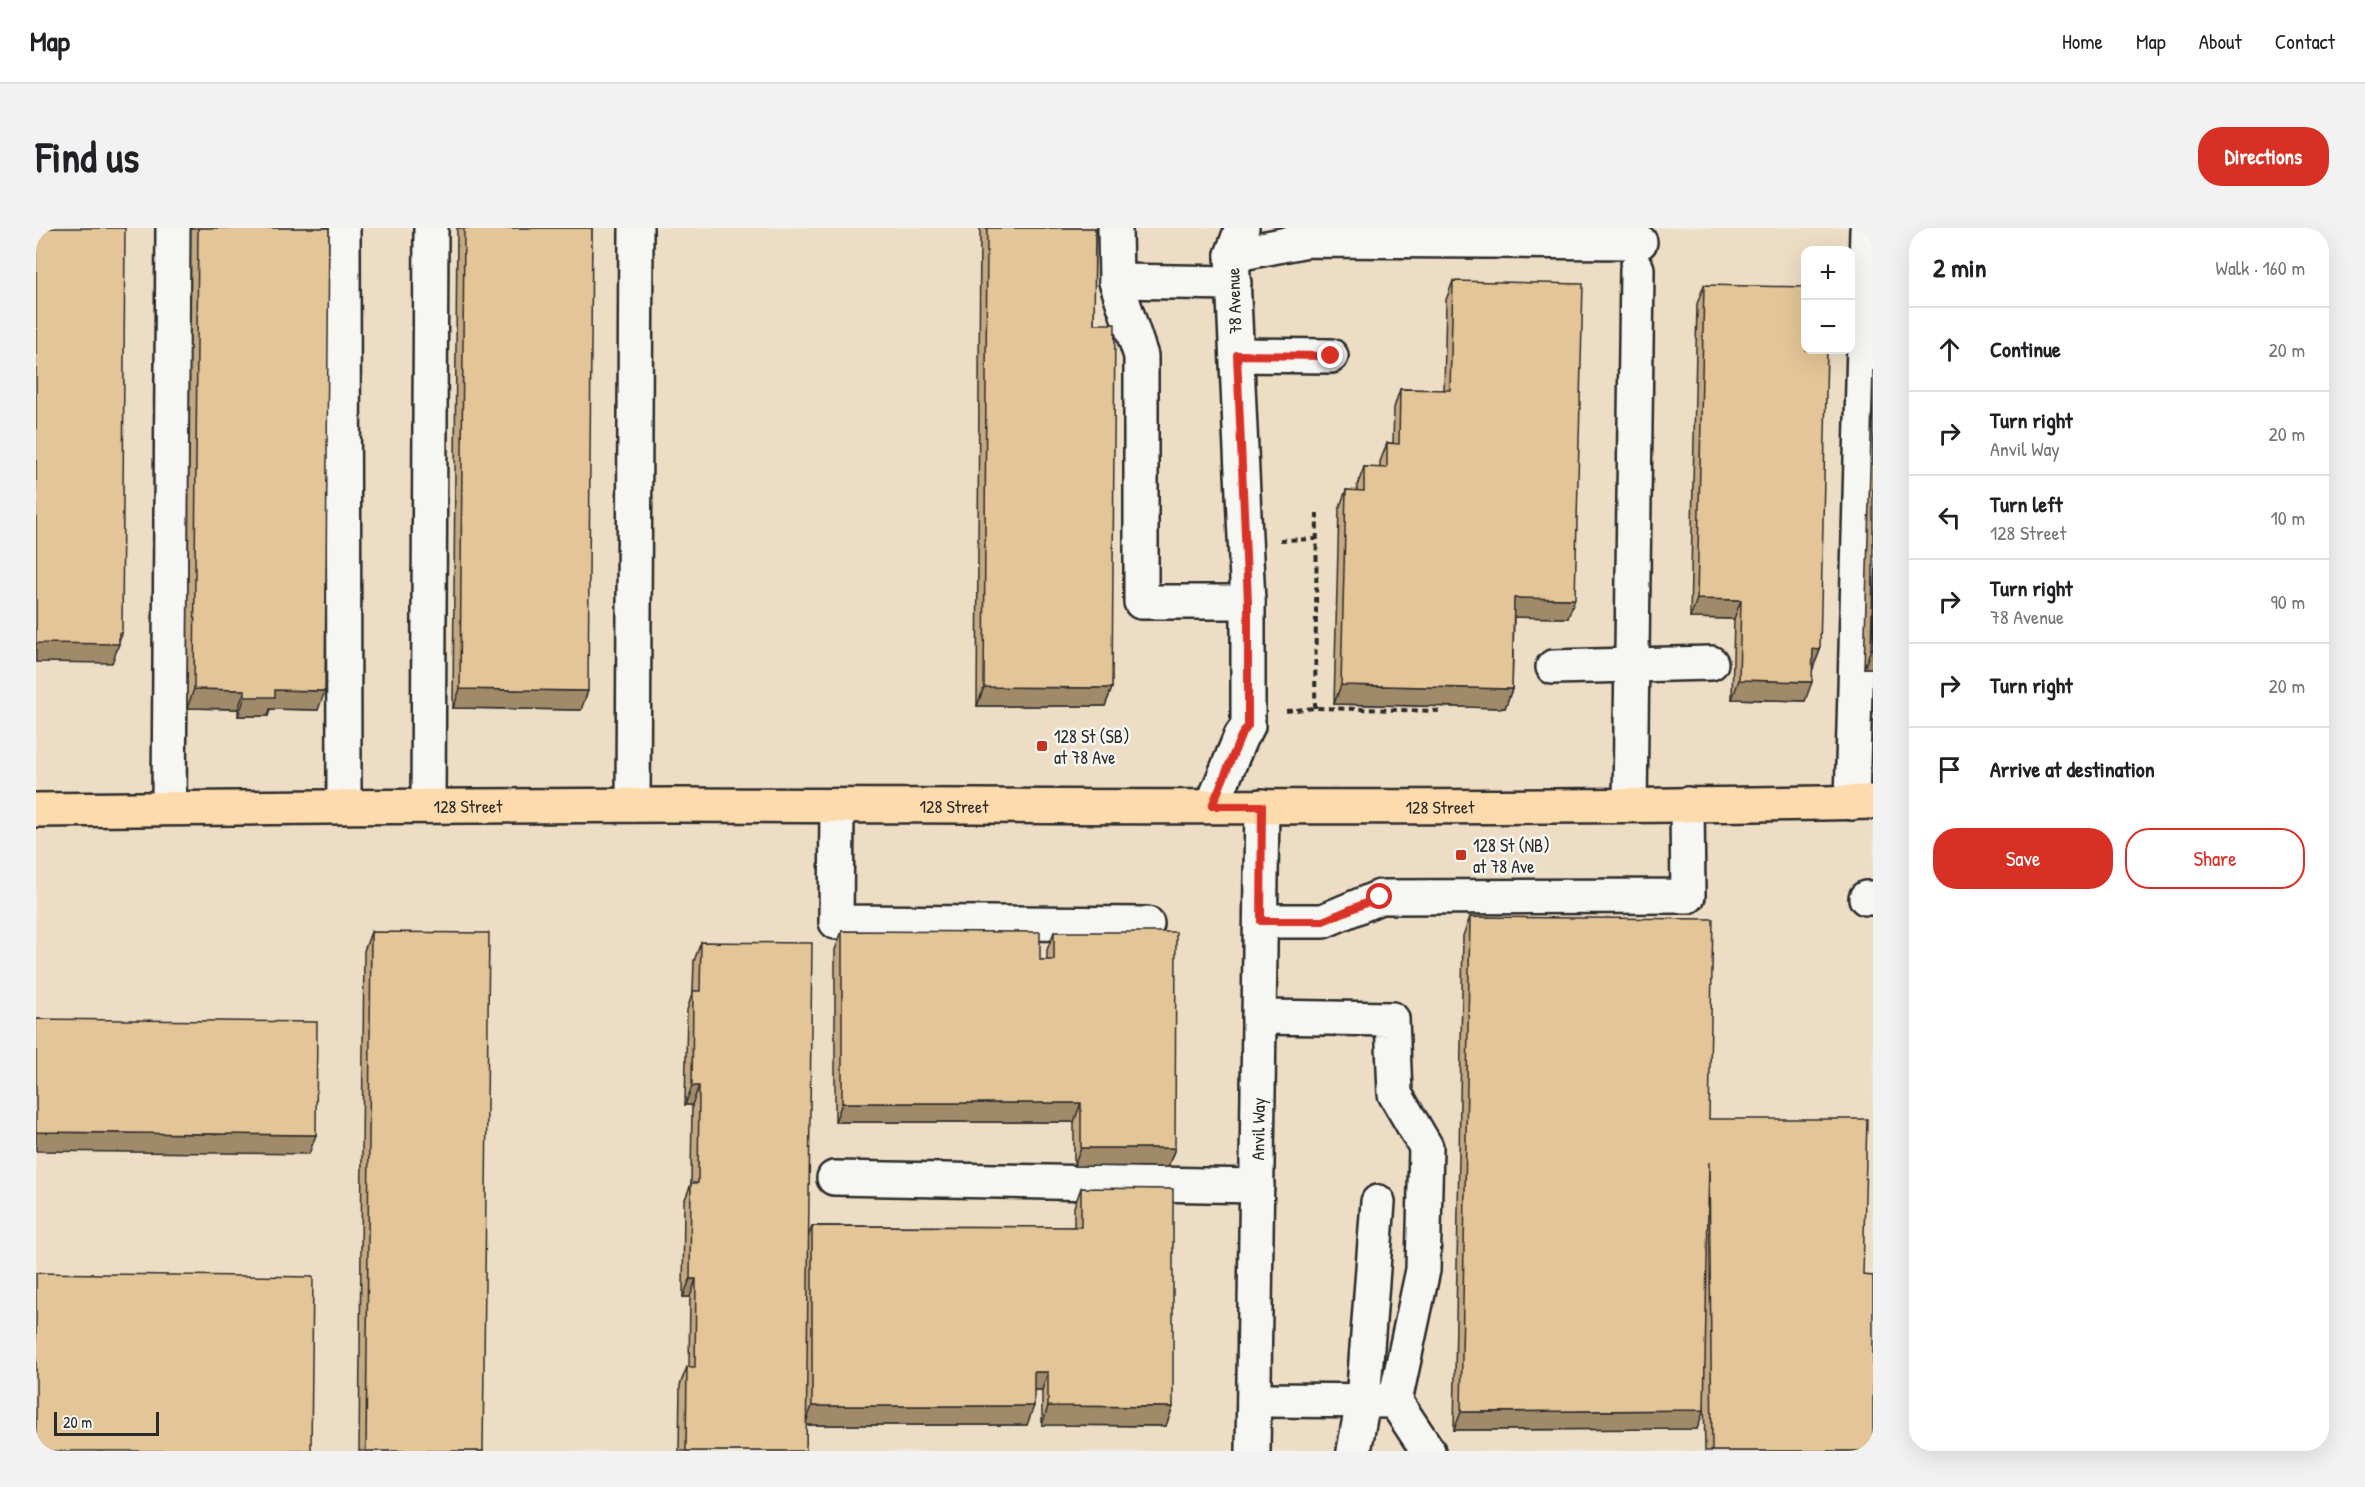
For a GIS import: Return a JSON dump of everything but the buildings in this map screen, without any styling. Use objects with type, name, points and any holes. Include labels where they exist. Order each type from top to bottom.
[{"type":"main road","name":"128 Street","points":[[36,810],[344,806],[1262,806],[1863,802]]},
{"type":"street","points":[[169,808],[173,228]]},
{"type":"street","points":[[343,228],[344,806]]},
{"type":"street","points":[[428,806],[431,228]]},
{"type":"street","points":[[633,805],[636,228]]},
{"type":"street","points":[[1115,228],[1116,282],[1141,356],[1141,602],[1248,602]]},
{"type":"street","points":[[1863,802],[1868,230]]},
{"type":"street","points":[[1116,282],[1307,240],[1638,255],[1630,805]]},
{"type":"street","name":"78 Avenue","points":[[1212,806],[1241,736],[1248,726],[1248,602],[1237,355],[1236,255]]},
{"type":"street","points":[[1237,355],[1331,356]]},
{"type":"street","points":[[1554,666],[1711,663]]},
{"type":"street","points":[[1261,921],[1323,921],[1380,897],[1688,896],[1687,804]]},
{"type":"street","name":"Anvil Way","points":[[1253,1451],[1262,806]]},
{"type":"street","points":[[837,807],[836,922],[1147,924]]},
{"type":"street","points":[[1259,1017],[1392,1018],[1395,1094],[1426,1147],[1424,1270],[1379,1401],[1354,1451]]},
{"type":"street","points":[[834,1178],[1257,1186]]},
{"type":"street","points":[[1378,1202],[1379,1401],[1428,1451]]},
{"type":"street","points":[[1254,1400],[1379,1401]]},
{"type":"path","points":[[1314,708],[1317,511]]},
{"type":"path","points":[[1280,540],[1316,539]]},
{"type":"path","points":[[1286,711],[1314,708],[1439,711]]},
{"type":"shaded area","points":[[36,228],[1873,228],[1873,1451],[36,1451]]},
{"type":"place","name":"128 St (SB) at 78 Ave","points":[[1042,746]]},
{"type":"place","name":"128 St (NB) at 78 Ave","points":[[1461,855]]},
{"type":"route","points":[[1331,356],[1237,355],[1248,602],[1248,726],[1241,736],[1212,806],[1262,806],[1261,921],[1323,921],[1380,897]]}]
